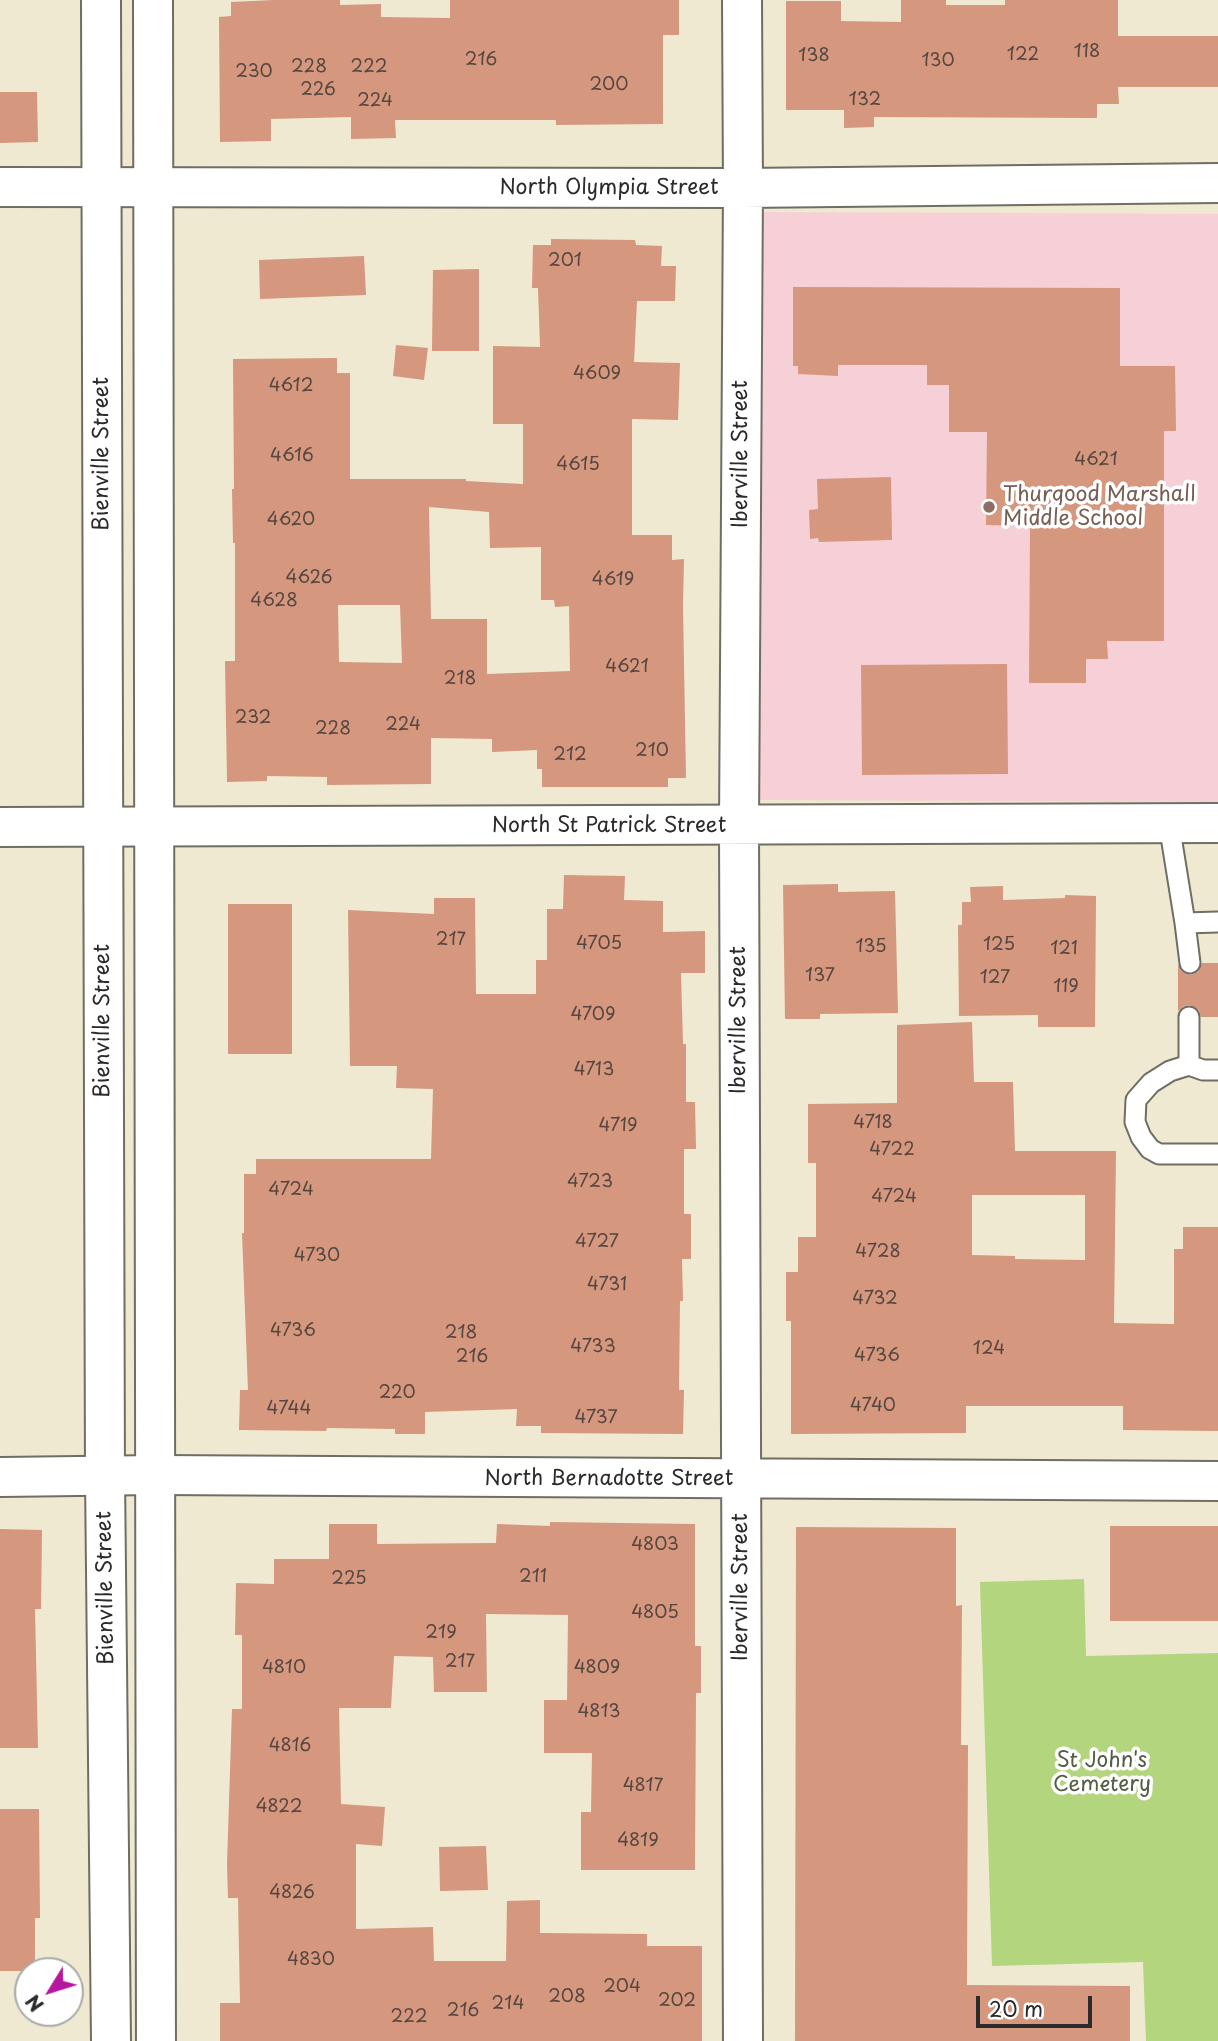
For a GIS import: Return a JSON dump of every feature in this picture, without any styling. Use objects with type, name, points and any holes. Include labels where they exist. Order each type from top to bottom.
[{"type":"street","name":"Bienville Street","points":[[101,0],[105,1476],[111,2041]]},
{"type":"street","points":[[153,0],[156,2041]]},
{"type":"street","name":"Iberville Street","points":[[741,0],[743,188],[738,825],[743,2041]]},
{"type":"street","name":"North Olympia Street","points":[[0,187],[743,188],[1218,183]]},
{"type":"street","name":"North St Patrick Street","points":[[0,827],[1218,823]]},
{"type":"street","name":"North Bernadotte Street","points":[[0,1477],[156,1475],[1218,1481]]},
{"type":"lane","points":[[1169,824],[1190,963]]},
{"type":"lane","points":[[1185,923],[1218,922]]},
{"type":"lane","points":[[1189,1017],[1189,1065]]},
{"type":"lane","points":[[1218,1070],[1202,1070],[1189,1065],[1170,1071],[1152,1083],[1136,1100],[1135,1122],[1140,1138],[1159,1154],[1218,1154]]},
{"type":"shaded area","name":"Thurgood Marshall Middle School","points":[[760,212],[1218,214],[1218,802],[760,800]]},
{"type":"green space","name":"St John's Cemetery","points":[[1084,1579],[1086,1656],[1218,1653],[1218,2041],[1146,2041],[1143,1962],[992,1966],[980,1582]]},
{"type":"building","points":[[340,0],[340,5],[381,4],[381,17],[450,18],[450,0],[679,0],[679,35],[663,35],[663,124],[556,125],[556,120],[395,120],[396,138],[351,139],[351,117],[271,119],[271,141],[220,142],[219,17],[231,16],[231,2]]},
{"type":"building","points":[[901,0],[946,0],[946,5],[1005,5],[1005,0],[1118,0],[1118,36],[1218,36],[1218,87],[1118,87],[1119,104],[1097,104],[1097,118],[874,117],[874,127],[844,128],[844,110],[786,110],[786,1],[841,1],[841,21],[901,22]]},
{"type":"building","points":[[0,92],[37,92],[38,142],[0,143]]},
{"type":"building","points":[[551,239],[635,240],[636,245],[662,246],[661,266],[676,266],[675,301],[637,301],[634,362],[680,363],[678,420],[632,419],[632,535],[672,535],[672,560],[684,559],[686,778],[668,778],[668,787],[542,787],[542,769],[537,769],[537,750],[492,752],[492,739],[431,738],[431,784],[327,785],[327,777],[267,776],[267,781],[227,782],[225,661],[235,661],[233,359],[337,358],[337,373],[350,373],[350,479],[466,479],[523,484],[523,424],[493,424],[493,346],[540,347],[538,288],[532,288],[533,245],[551,245]],"holes":[[[429,507],[489,512],[490,548],[541,547],[541,600],[554,600],[555,607],[569,606],[570,671],[487,674],[487,619],[431,619]],[[338,605],[400,605],[402,663],[339,662]]]},
{"type":"building","points":[[364,256],[366,295],[260,299],[259,260]]},
{"type":"building","points":[[479,269],[479,351],[432,351],[433,270]]},
{"type":"building","points":[[793,287],[1120,288],[1120,366],[1175,366],[1176,431],[1164,431],[1164,641],[1107,641],[1108,659],[1086,659],[1086,683],[1029,683],[1030,526],[986,525],[987,432],[949,432],[949,385],[927,385],[927,365],[838,365],[838,376],[798,374],[798,366],[793,366]]},
{"type":"building","points":[[396,345],[428,348],[424,380],[393,376]]},
{"type":"building","points":[[891,477],[892,540],[819,542],[818,538],[810,539],[809,510],[818,509],[817,479]]},
{"type":"building","points":[[1007,664],[1008,774],[862,775],[861,665]]},
{"type":"building","points":[[564,875],[625,876],[624,900],[663,901],[663,932],[705,931],[705,973],[681,973],[683,1044],[686,1044],[686,1102],[695,1102],[696,1149],[684,1149],[684,1214],[691,1214],[691,1259],[682,1259],[683,1301],[680,1301],[679,1390],[684,1390],[683,1434],[541,1433],[541,1426],[516,1426],[517,1409],[425,1412],[425,1434],[395,1434],[395,1429],[239,1430],[240,1390],[248,1390],[242,1233],[244,1174],[256,1174],[256,1159],[431,1159],[433,1089],[396,1088],[397,1066],[350,1066],[348,910],[434,914],[434,898],[475,898],[476,994],[536,994],[536,960],[547,960],[547,909],[563,909]]},
{"type":"building","points":[[838,884],[838,892],[895,891],[898,1013],[820,1014],[820,1019],[785,1019],[783,885]]},
{"type":"building","points":[[1003,886],[1003,900],[1065,898],[1065,895],[1096,896],[1095,1027],[1038,1027],[1038,1015],[959,1016],[958,925],[962,925],[962,902],[971,902],[970,887]]},
{"type":"building","points":[[228,904],[292,904],[292,1054],[228,1054]]},
{"type":"building","points":[[1202,963],[1218,963],[1218,1017],[1201,1017],[1199,1010],[1190,1005],[1178,1011],[1178,964],[1181,971],[1191,975],[1198,972]]},
{"type":"building","points":[[972,1022],[974,1082],[1013,1082],[1015,1151],[1116,1151],[1114,1323],[1174,1324],[1174,1249],[1183,1249],[1183,1227],[1218,1227],[1218,1431],[1123,1430],[1123,1406],[966,1406],[966,1433],[791,1434],[791,1321],[786,1321],[786,1272],[798,1272],[798,1237],[816,1237],[816,1163],[808,1163],[808,1104],[897,1103],[897,1025]],"holes":[[[972,1195],[1085,1195],[1085,1260],[972,1255]]]},
{"type":"building","points":[[550,1522],[695,1524],[695,1646],[701,1646],[701,1693],[696,1693],[695,1870],[581,1870],[581,1812],[591,1812],[592,1753],[544,1753],[544,1700],[567,1700],[568,1615],[486,1614],[487,1692],[434,1692],[433,1657],[394,1656],[391,1708],[339,1708],[341,1804],[385,1807],[382,1846],[356,1844],[356,1929],[433,1927],[434,1961],[506,1961],[507,1901],[540,1900],[540,1933],[647,1934],[647,1946],[702,1946],[702,2041],[220,2041],[220,2003],[240,2003],[238,1898],[228,1898],[227,1864],[232,1709],[242,1709],[242,1635],[235,1635],[236,1583],[274,1584],[274,1559],[329,1559],[329,1524],[377,1524],[377,1544],[496,1543],[497,1524],[550,1526]]},
{"type":"building","points":[[1110,1526],[1218,1526],[1218,1621],[1110,1621]]},
{"type":"building","points":[[796,1527],[956,1528],[956,1606],[962,1605],[961,1745],[968,1745],[967,1985],[1130,1986],[1130,2041],[795,2041]]},
{"type":"building","points":[[0,1529],[42,1530],[41,1609],[35,1609],[38,1748],[0,1748]]},
{"type":"building","points":[[0,1809],[39,1809],[40,1918],[35,1918],[35,1957],[14,1957],[14,1971],[0,1971]]},
{"type":"building","points":[[486,1846],[488,1890],[440,1891],[439,1847]]},
{"type":"place","name":"Thurgood Marshall Middle School","points":[[989,507]]}]
